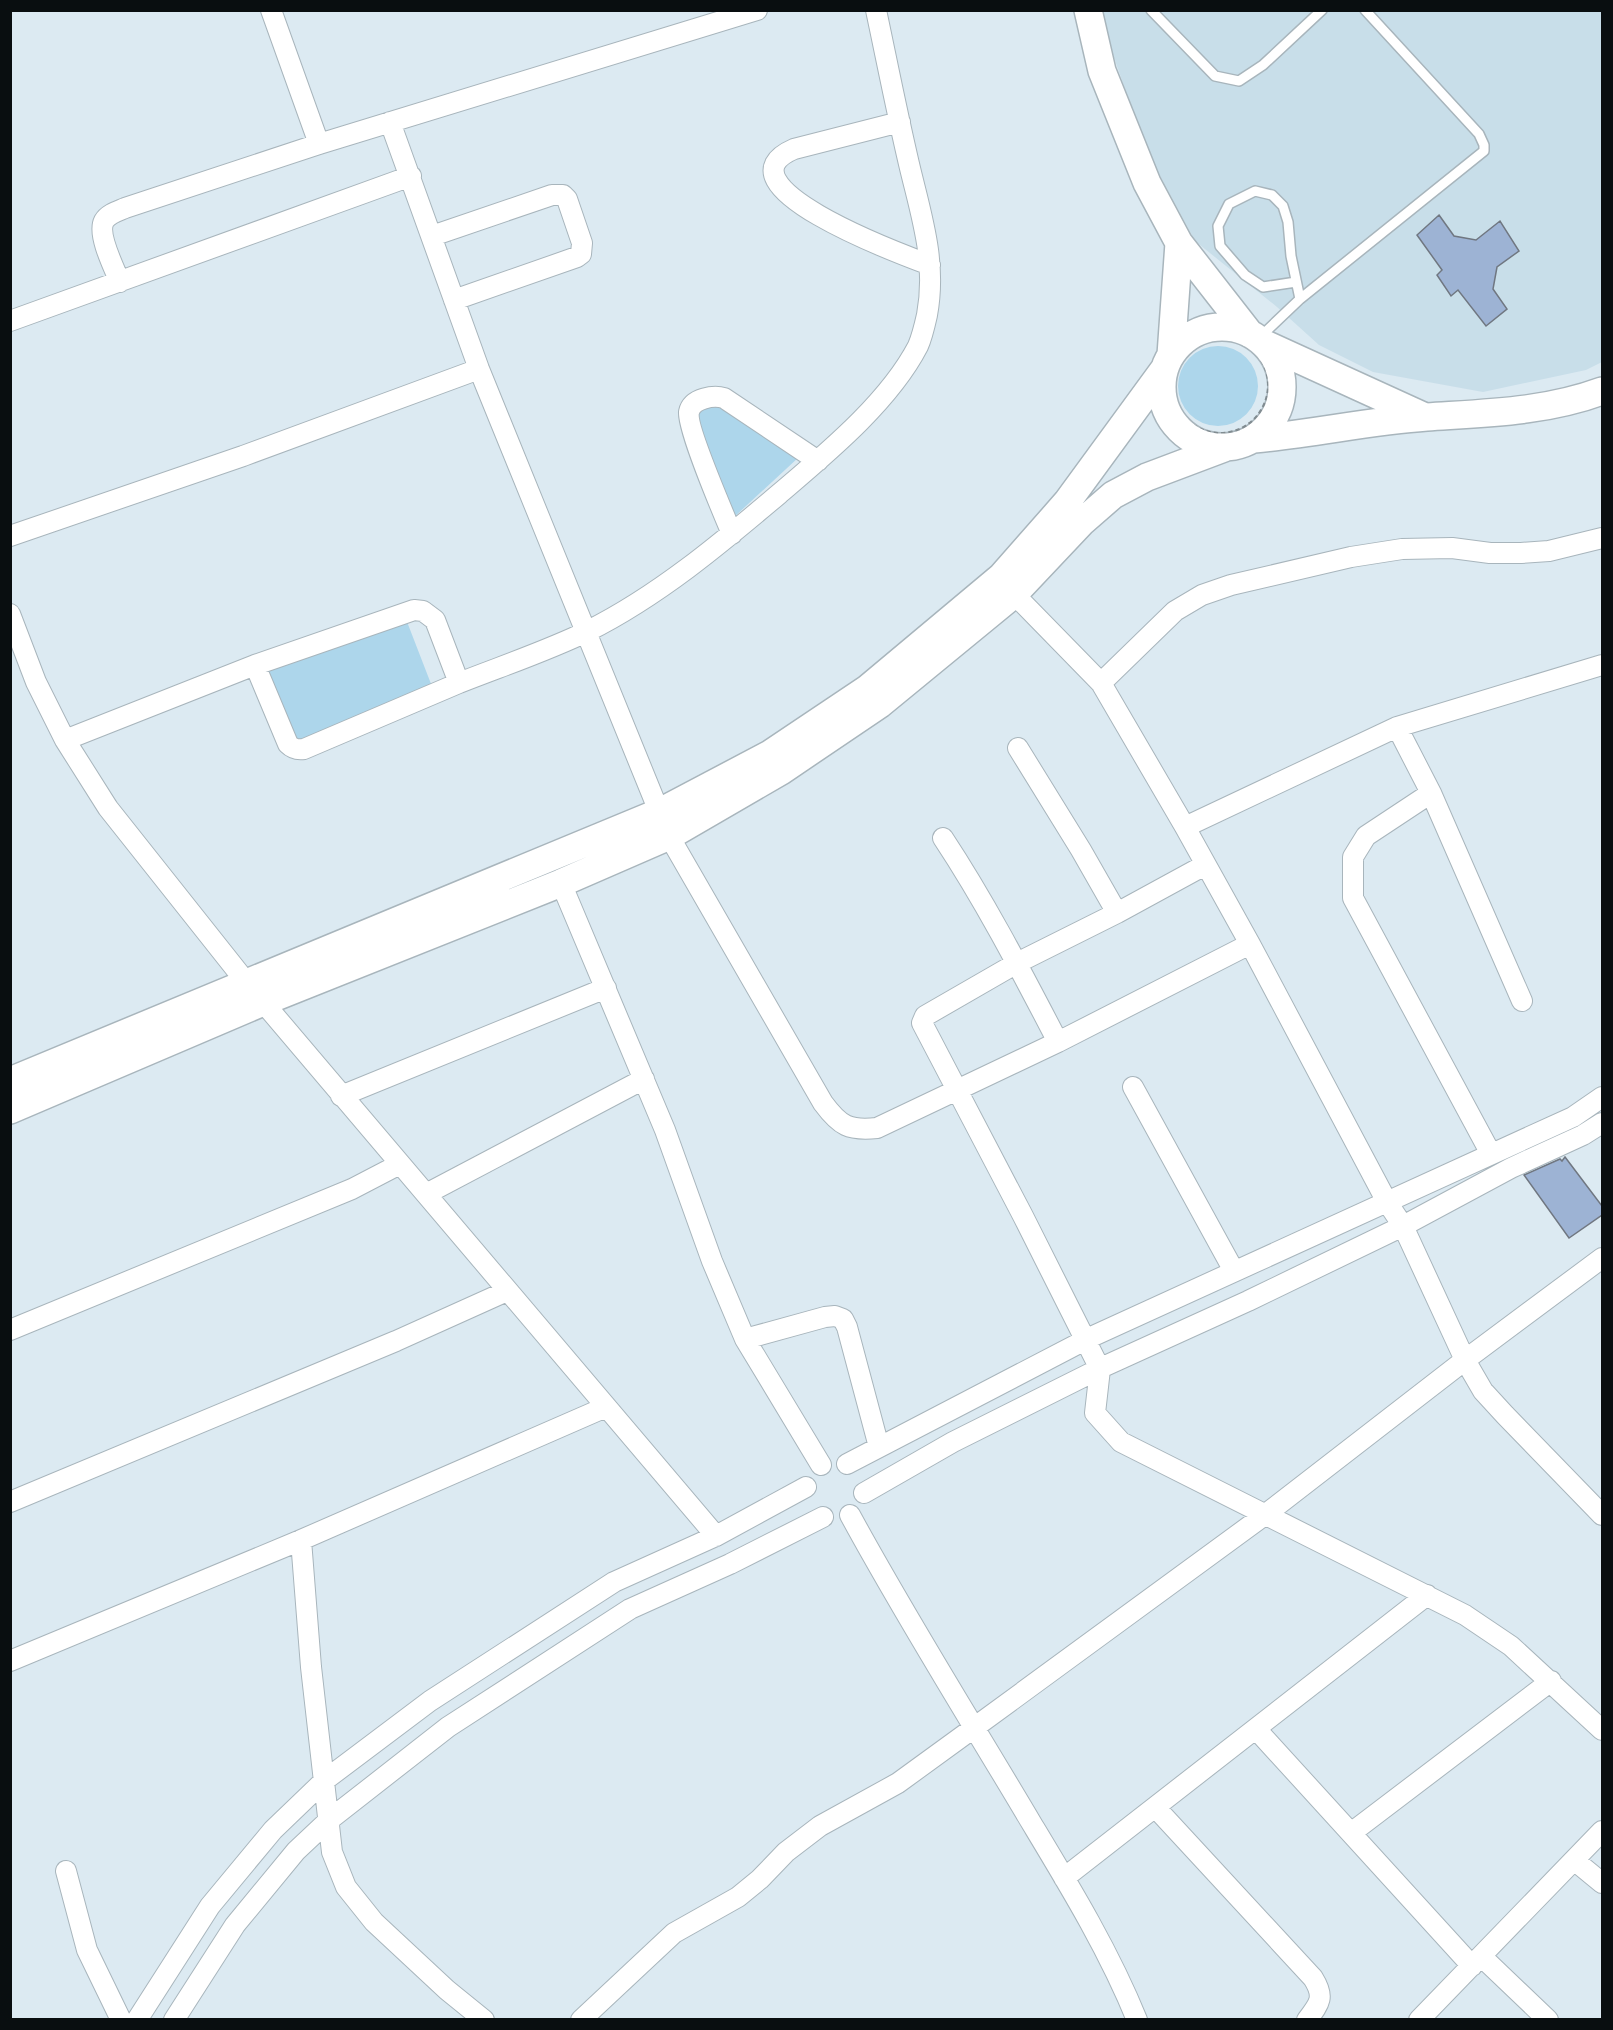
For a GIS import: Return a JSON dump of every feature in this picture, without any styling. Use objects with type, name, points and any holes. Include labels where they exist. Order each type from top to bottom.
[{"type":"street","points":[[271,10],[319,144]]},
{"type":"street","points":[[120,282],[102,231],[104,221],[113,213],[319,144],[757,10]]},
{"type":"street","points":[[255,665],[288,744],[293,749],[304,749],[587,632],[629,608],[732,534],[851,430],[889,387],[919,343],[927,313],[930,265],[926,230],[876,10]]},
{"type":"street","points":[[1088,10],[1102,71],[1123,125],[1147,183],[1179,243],[1277,362],[1283,383],[1280,405],[1270,424],[1254,439]]},
{"type":"street","points":[[390,122],[479,369],[664,824],[823,1103],[834,1118],[847,1127],[862,1130],[878,1128],[1058,1042],[1250,944]]},
{"type":"street","points":[[900,122],[794,149],[776,159],[773,167],[775,176],[783,188],[799,203],[850,233],[930,265]]},
{"type":"street","points":[[10,321],[411,176]]},
{"type":"street","points":[[432,236],[552,195],[563,195],[567,199],[582,243],[581,254],[454,300]]},
{"type":"street","points":[[1179,243],[1168,362],[1161,384],[1163,401],[1169,417],[1179,430],[1192,440],[1208,446],[1224,448]]},
{"type":"street","points":[[1008,585],[1180,344],[1206,329],[1221,327],[1236,329],[1425,417]]},
{"type":"street","points":[[10,536],[243,456],[479,369]]},
{"type":"street","points":[[10,1081],[561,883],[664,824],[867,689],[1008,585],[1113,495],[1147,477],[1254,439],[1425,417],[1484,415],[1540,408],[1581,399],[1602,391]]},
{"type":"street","points":[[732,534],[695,438],[689,412],[692,406],[700,400],[711,397],[724,398],[818,461]]},
{"type":"street","points":[[1101,683],[1175,611],[1202,595],[1231,585],[1351,557],[1402,549],[1452,548],[1490,553],[1521,553],[1549,550],[1602,538]]},
{"type":"street","points":[[1008,585],[1101,683],[1185,827],[1387,1202],[1403,1226],[1465,1360],[1483,1391],[1602,1515]]},
{"type":"street","points":[[65,740],[255,665],[414,610],[423,611],[435,620],[459,683]]},
{"type":"street","points":[[10,614],[36,682],[65,740],[108,808],[254,992],[716,1536]]},
{"type":"street","points":[[1185,827],[1397,727],[1602,665]]},
{"type":"street","points":[[1397,727],[1431,793],[1522,1001]]},
{"type":"street","points":[[1018,748],[1117,913]]},
{"type":"street","points":[[1431,793],[1366,836],[1353,857],[1353,898],[1491,1154]]},
{"type":"street","points":[[10,1110],[254,992],[664,824]]},
{"type":"street","points":[[943,838],[1017,963],[1058,1042]]},
{"type":"street","points":[[1205,865],[1117,913],[1017,963],[923,1019],[924,1028],[1100,1369],[1095,1413],[1121,1442],[1466,1615],[1511,1646],[1602,1730]]},
{"type":"street","points":[[561,883],[665,1131],[712,1261],[745,1339],[821,1465]]},
{"type":"street","points":[[341,1096],[606,988]]},
{"type":"street","points":[[426,1194],[644,1079]]},
{"type":"street","points":[[1133,1087],[1234,1271]]},
{"type":"street","points":[[847,1464],[1084,1340],[1573,1117],[1602,1097]]},
{"type":"street","points":[[864,1493],[954,1442],[1100,1369],[1403,1226],[1511,1168],[1583,1135],[1602,1123]]},
{"type":"street","points":[[10,1330],[352,1189],[400,1164]]},
{"type":"street","points":[[581,2019],[674,1934],[738,1897],[760,1879],[786,1852],[820,1826],[898,1783],[975,1727],[1266,1514],[1465,1360],[1602,1258]]},
{"type":"street","points":[[10,1502],[396,1341],[507,1291]]},
{"type":"street","points":[[745,1339],[825,1317],[835,1316],[843,1319],[879,1447]]},
{"type":"street","points":[[10,1661],[301,1540],[606,1407]]},
{"type":"street","points":[[174,2019],[235,1925],[296,1851],[328,1820],[448,1727],[630,1609],[730,1564],[823,1517],[841,1519],[850,1515],[857,1510],[864,1493],[861,1476],[855,1468],[847,1464],[829,1462],[821,1465],[808,1478],[806,1487],[810,1505],[823,1517]]},
{"type":"street","points":[[137,2019],[210,1906],[273,1830],[324,1780],[430,1701],[614,1582],[716,1536],[806,1487]]},
{"type":"street","points":[[850,1515],[895,1598],[975,1727],[1064,1878],[1120,1979],[1137,2019]]},
{"type":"street","points":[[301,1540],[311,1667],[332,1852],[346,1887],[374,1922],[447,1990],[484,2019]]},
{"type":"street","points":[[1064,1878],[1427,1595]]},
{"type":"street","points":[[1351,1833],[1551,1681]]},
{"type":"street","points":[[1256,1729],[1351,1833],[1477,1961],[1548,2019]]},
{"type":"street","points":[[1155,1807],[1313,1978],[1319,1987],[1321,1996],[1318,2006],[1307,2019]]},
{"type":"street","points":[[1419,2019],[1602,1831]]},
{"type":"street","points":[[1574,1860],[1602,1883]]},
{"type":"street","points":[[66,1871],[87,1950],[121,2019]]},
{"type":"lane","points":[[1151,10],[1215,76],[1239,81],[1263,65],[1322,10]]},
{"type":"lane","points":[[1257,339],[1300,299],[1484,152],[1484,145],[1479,134],[1365,10]]},
{"type":"lane","points":[[1296,282],[1263,287],[1245,275],[1220,246],[1218,226],[1229,204],[1255,191],[1272,195],[1283,206],[1288,222],[1291,256],[1300,299]]},
{"type":"path","points":[[1227,336],[1245,343],[1260,356],[1268,373],[1269,393],[1262,411],[1249,426],[1232,434],[1212,435],[1194,428],[1179,415],[1171,398],[1170,378],[1177,360],[1190,345],[1208,337],[1227,336]]},
{"type":"shaded area","points":[[1098,11],[1602,11],[1602,362],[1586,370],[1483,392],[1373,372],[1319,345],[1277,307],[1195,241],[1146,150]]},
{"type":"shaded area","points":[[1218,346],[1233,349],[1246,358],[1255,371],[1258,386],[1255,401],[1246,414],[1233,423],[1218,426],[1203,423],[1190,414],[1181,401],[1178,386],[1181,371],[1190,358],[1203,349]]},
{"type":"shaded area","points":[[714,399],[799,457],[733,518],[686,414]]},
{"type":"shaded area","points":[[404,614],[433,689],[284,749],[247,670]]},
{"type":"building","points":[[1439,215],[1454,236],[1476,240],[1500,221],[1519,251],[1497,267],[1493,289],[1507,309],[1486,326],[1458,290],[1451,296],[1437,275],[1442,270],[1417,235]]},
{"type":"building","points":[[1565,1157],[1602,1206],[1602,1215],[1569,1238],[1524,1175],[1560,1159],[1562,1161]]}]
